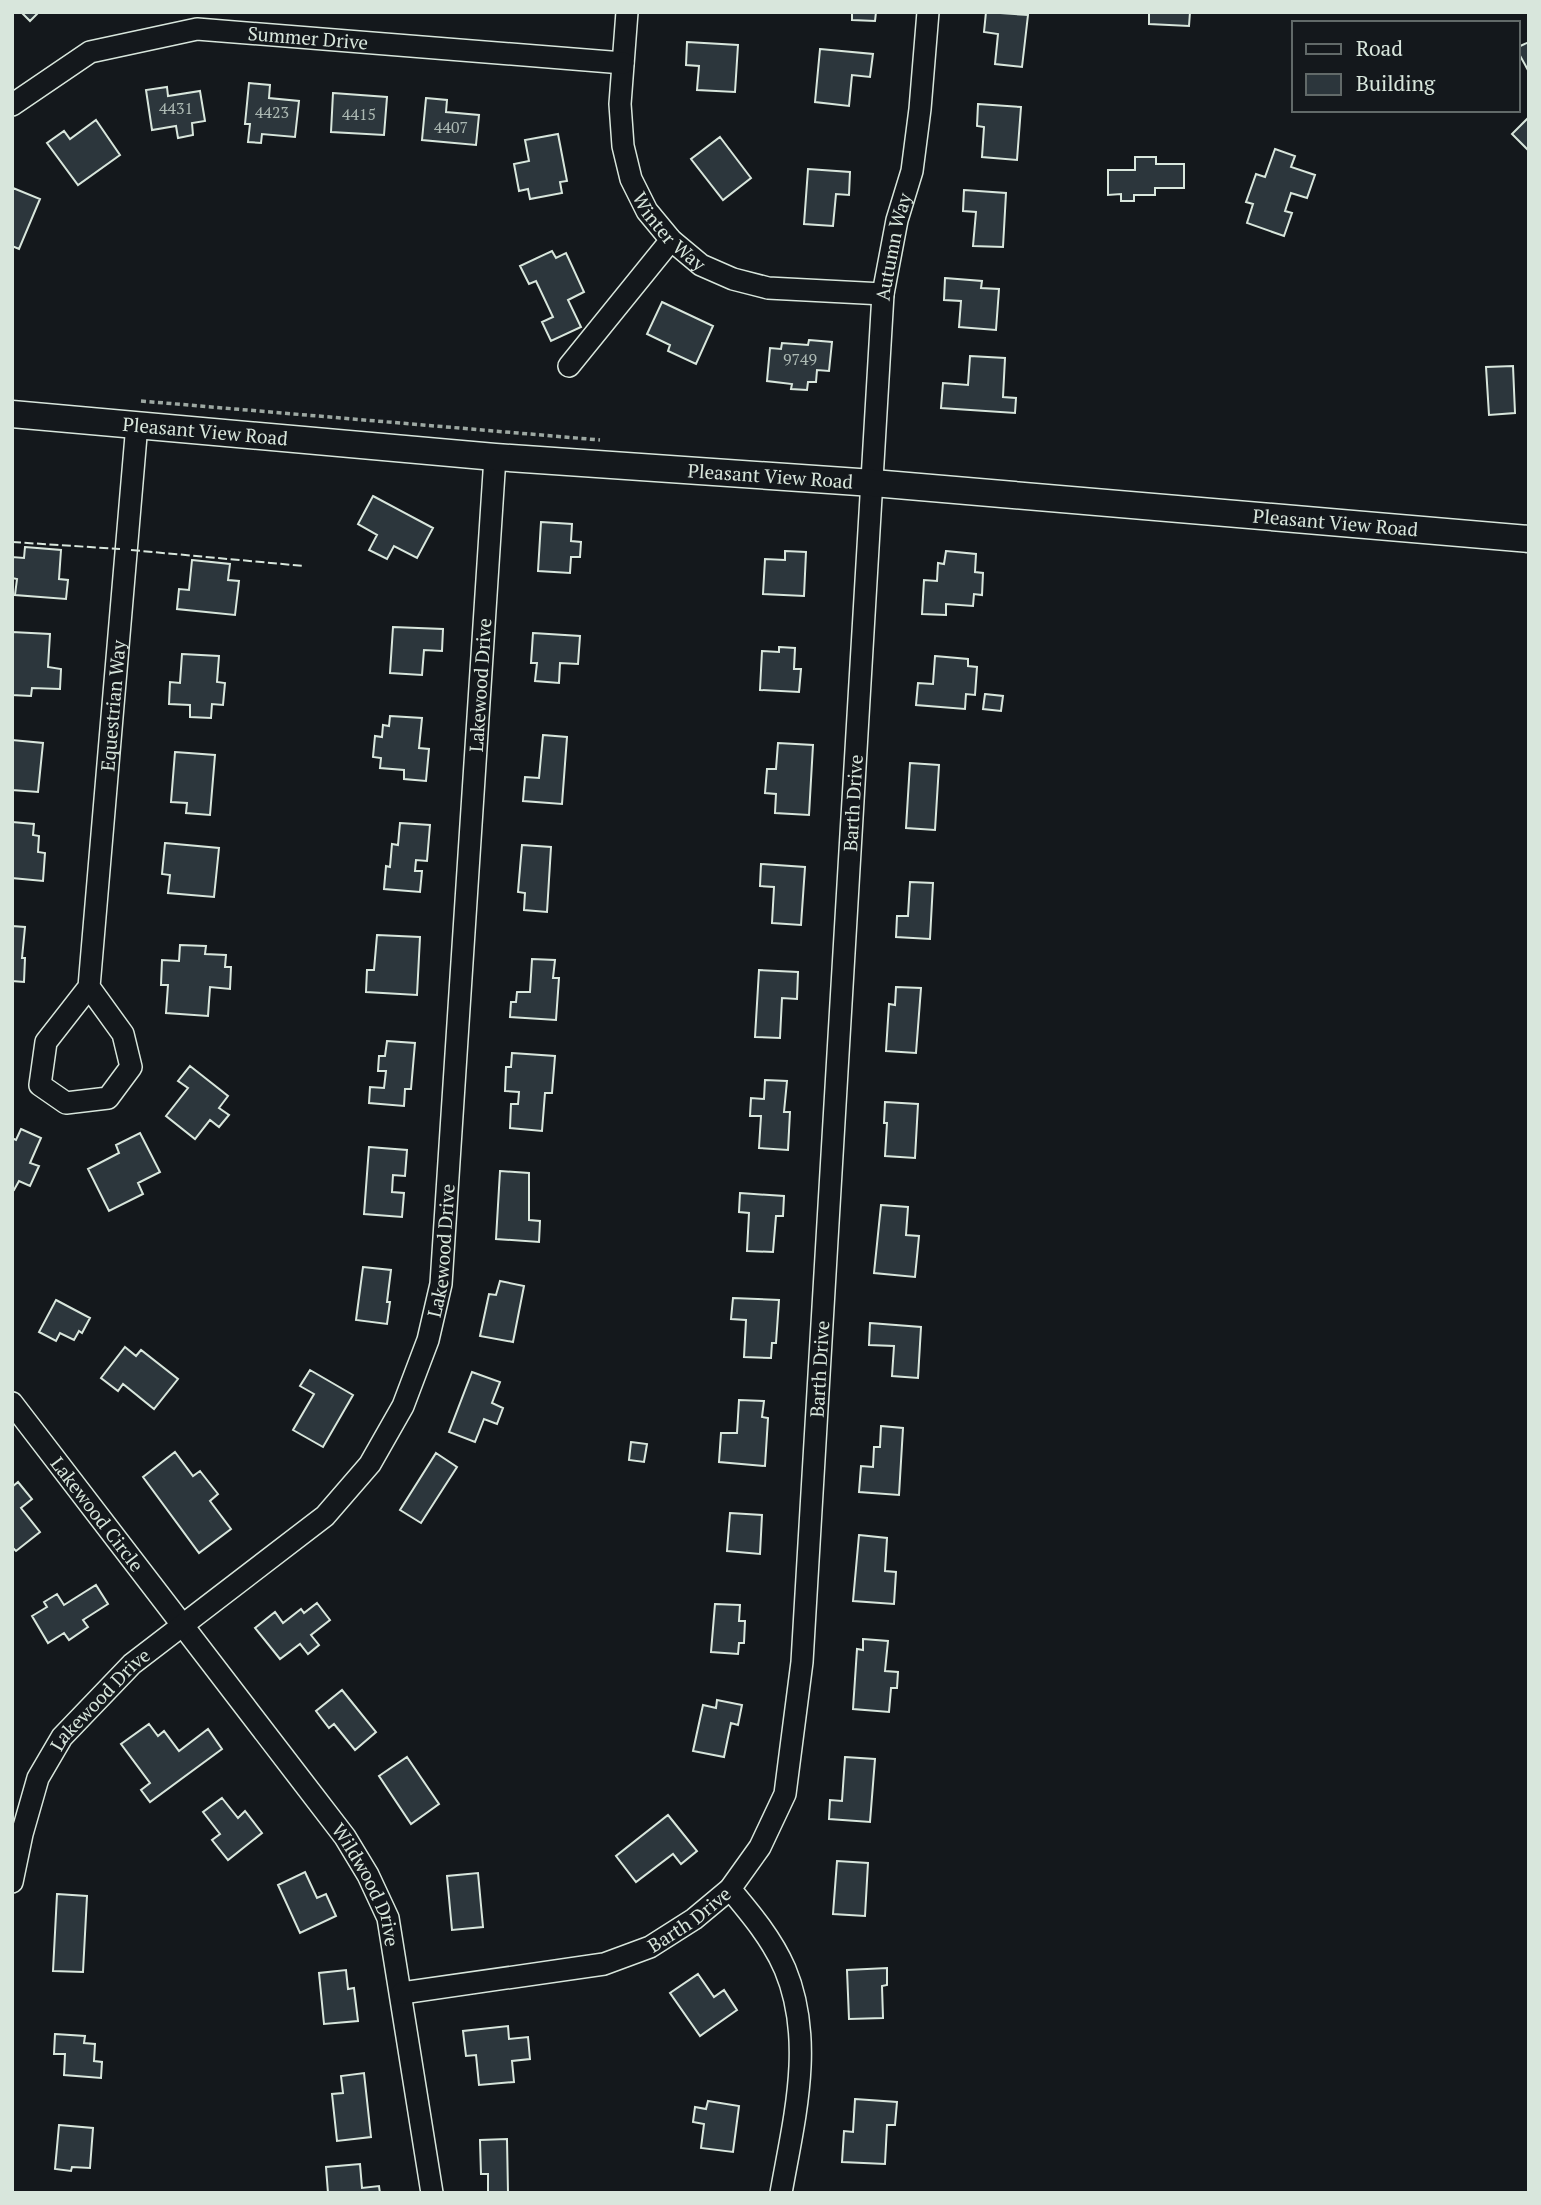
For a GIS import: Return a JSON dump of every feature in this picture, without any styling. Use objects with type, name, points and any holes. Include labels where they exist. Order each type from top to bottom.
[{"type":"main road","name":"Pleasant View Road","points":[[12,414],[139,412],[495,457],[873,483],[1529,539]]},
{"type":"street","name":"Winter Way","points":[[627,12],[620,104],[623,146],[631,179],[647,211],[671,240],[701,265],[733,279],[768,288],[883,294]]},
{"type":"street","name":"Autumn Way","points":[[873,483],[883,294],[897,219],[912,171],[928,12]]},
{"type":"street","name":"Summer Drive","points":[[12,105],[90,52],[197,29],[623,63]]},
{"type":"street","points":[[569,366],[671,240]]},
{"type":"street","name":"Equestrian Way","points":[[89,987],[139,412]]},
{"type":"street","name":"Lakewood Drive","points":[[12,1882],[38,1778],[62,1737],[132,1664],[325,1516],[370,1464],[403,1406],[428,1340],[442,1273],[495,457]]},
{"type":"street","name":"Barth Drive","points":[[402,1993],[604,1964],[650,1947],[694,1919],[730,1889],[760,1847],[785,1794],[800,1675],[873,483]]},
{"type":"street","points":[[89,987],[123,1034],[131,1067],[107,1098],[66,1103],[40,1085],[46,1042],[89,987]]},
{"type":"street","name":"Lakewood Circle","points":[[12,1403],[183,1627]]},
{"type":"street","name":"Wildwood Drive","points":[[183,1627],[345,1837],[368,1875],[388,1918],[432,2193]]},
{"type":"street","points":[[730,1889],[766,1934],[785,1970],[800,2026],[800,2088],[781,2193]]},
{"type":"path","points":[[139,412],[613,441]]},
{"type":"building","points":[[21,12],[39,12],[30,21]]},
{"type":"building","points":[[852,12],[876,12],[875,21],[852,20]]},
{"type":"building","points":[[986,12],[1028,15],[1022,67],[995,64],[998,34],[984,32]]},
{"type":"building","points":[[1149,12],[1190,12],[1189,26],[1149,24]]},
{"type":"building","points":[[687,42],[738,45],[735,92],[697,90],[699,66],[686,65]]},
{"type":"building","points":[[1529,42],[1529,72],[1520,56],[1520,46]]},
{"type":"building","points":[[820,49],[873,54],[870,77],[852,75],[849,106],[815,102]]},
{"type":"building","points":[[249,83],[270,85],[269,98],[299,101],[295,137],[262,134],[261,143],[248,142],[250,124],[245,124]]},
{"type":"building","points":[[167,87],[168,96],[200,91],[205,121],[192,123],[193,135],[178,138],[176,126],[152,130],[146,90]]},
{"type":"building","points":[[333,93],[387,97],[384,135],[331,132]]},
{"type":"building","points":[[426,98],[447,100],[446,112],[479,115],[476,145],[422,140]]},
{"type":"building","points":[[978,104],[1021,107],[1017,160],[982,157],[984,127],[977,126]]},
{"type":"building","points":[[1529,117],[1529,149],[1528,150],[1512,134]]},
{"type":"building","points":[[96,120],[120,155],[78,185],[47,143],[64,131],[70,139]]},
{"type":"building","points":[[558,134],[567,181],[560,182],[562,193],[530,199],[528,189],[519,191],[514,164],[529,161],[525,140]]},
{"type":"building","points":[[720,137],[751,178],[723,200],[691,159]]},
{"type":"building","points":[[1275,149],[1295,156],[1291,167],[1315,175],[1307,198],[1291,193],[1285,211],[1292,213],[1284,236],[1247,223],[1253,204],[1246,202],[1256,174],[1265,177]]},
{"type":"building","points":[[1135,157],[1156,157],[1156,164],[1184,164],[1184,188],[1155,188],[1155,195],[1134,195],[1134,201],[1121,201],[1121,194],[1108,195],[1108,170],[1135,170]]},
{"type":"building","points":[[808,169],[850,172],[849,195],[836,194],[833,226],[804,224]]},
{"type":"building","points":[[13,188],[40,199],[19,249],[12,246]]},
{"type":"building","points":[[964,190],[1006,193],[1003,247],[973,246],[976,212],[963,211]]},
{"type":"building","points":[[552,251],[556,258],[566,253],[584,292],[568,300],[581,327],[551,341],[542,322],[553,317],[536,281],[529,284],[520,266]]},
{"type":"building","points":[[945,278],[982,281],[981,288],[999,289],[996,330],[959,327],[961,301],[944,300]]},
{"type":"building","points":[[662,302],[713,326],[696,364],[668,351],[670,345],[647,334]]},
{"type":"building","points":[[809,340],[832,342],[829,371],[817,370],[816,382],[808,382],[807,390],[791,389],[792,384],[767,381],[770,348],[781,349],[782,343],[808,345]]},
{"type":"building","points":[[970,356],[1005,358],[1003,397],[1016,398],[1015,413],[941,408],[943,383],[968,385]]},
{"type":"building","points":[[1513,366],[1515,413],[1489,415],[1486,367]]},
{"type":"building","points":[[373,496],[433,528],[417,558],[394,546],[387,559],[369,550],[377,535],[358,524]]},
{"type":"building","points":[[541,522],[572,524],[571,541],[581,542],[580,557],[571,557],[570,573],[538,571]]},
{"type":"building","points":[[25,547],[61,550],[59,579],[68,580],[66,599],[15,595],[17,579],[12,578],[12,557],[24,558]]},
{"type":"building","points":[[785,551],[806,552],[804,596],[763,594],[765,559],[785,560]]},
{"type":"building","points":[[946,551],[976,554],[975,572],[983,573],[982,595],[974,594],[973,606],[946,604],[946,615],[922,614],[924,580],[937,581],[938,563],[944,564]]},
{"type":"building","points":[[192,560],[230,564],[228,580],[239,581],[235,615],[177,609],[179,589],[189,590]]},
{"type":"building","points":[[393,627],[443,629],[442,651],[424,650],[422,675],[390,673]]},
{"type":"building","points":[[12,632],[50,634],[48,667],[61,669],[60,689],[32,688],[31,696],[12,695]]},
{"type":"building","points":[[533,633],[580,636],[578,664],[560,663],[559,683],[535,681],[537,663],[531,663]]},
{"type":"building","points":[[779,647],[795,648],[794,669],[801,669],[799,692],[760,690],[762,651],[779,652]]},
{"type":"building","points":[[182,654],[219,656],[217,682],[225,683],[223,705],[212,704],[211,718],[190,717],[190,705],[169,704],[170,682],[180,683]]},
{"type":"building","points":[[935,656],[968,659],[968,666],[977,667],[975,695],[966,694],[965,709],[916,705],[918,683],[933,684]]},
{"type":"building","points":[[985,694],[1003,696],[1001,711],[983,709]]},
{"type":"building","points":[[390,716],[422,718],[419,748],[429,749],[426,781],[404,779],[404,770],[380,768],[381,758],[373,757],[375,736],[382,737],[383,725],[389,726]]},
{"type":"building","points":[[543,735],[567,737],[562,804],[523,801],[525,777],[539,778]]},
{"type":"building","points":[[12,740],[43,743],[38,792],[12,790]]},
{"type":"building","points":[[778,743],[813,745],[809,815],[775,813],[776,794],[765,793],[767,769],[776,769]]},
{"type":"building","points":[[175,752],[215,755],[210,815],[186,813],[187,803],[171,802]]},
{"type":"building","points":[[910,763],[939,765],[935,830],[906,828]]},
{"type":"building","points":[[12,822],[34,824],[33,835],[39,836],[38,852],[45,853],[43,881],[12,878]]},
{"type":"building","points":[[400,823],[430,825],[427,861],[416,860],[415,871],[422,871],[420,892],[384,889],[386,866],[390,867],[392,844],[398,845]]},
{"type":"building","points":[[165,843],[219,848],[214,897],[168,893],[170,875],[162,874]]},
{"type":"building","points":[[522,845],[551,847],[547,912],[524,910],[525,893],[518,892]]},
{"type":"building","points":[[761,864],[805,867],[801,925],[772,923],[774,887],[760,886]]},
{"type":"building","points":[[910,882],[933,883],[930,939],[896,937],[897,916],[908,916]]},
{"type":"building","points":[[12,926],[25,927],[22,958],[25,958],[24,982],[12,981]]},
{"type":"building","points":[[377,935],[420,937],[417,995],[366,992],[367,970],[374,970]]},
{"type":"building","points":[[180,945],[206,946],[205,954],[226,955],[225,967],[231,967],[230,989],[210,987],[208,1016],[166,1013],[168,985],[161,985],[162,960],[179,961]]},
{"type":"building","points":[[532,959],[555,960],[553,978],[559,978],[556,1020],[510,1017],[511,1002],[516,1002],[517,992],[530,992]]},
{"type":"building","points":[[759,970],[798,972],[797,999],[782,998],[780,1038],[755,1037]]},
{"type":"building","points":[[896,987],[921,988],[916,1053],[886,1051],[889,1004],[895,1005]]},
{"type":"building","points":[[387,1041],[415,1043],[411,1089],[405,1089],[404,1106],[369,1103],[370,1087],[384,1088],[386,1071],[378,1071],[379,1056],[385,1056]]},
{"type":"building","points":[[512,1053],[555,1056],[552,1093],[545,1093],[542,1131],[510,1128],[511,1104],[518,1104],[519,1092],[505,1091],[506,1067],[511,1067]]},
{"type":"building","points":[[190,1066],[228,1096],[219,1108],[229,1115],[219,1127],[210,1120],[195,1139],[166,1116],[188,1088],[178,1081]]},
{"type":"building","points":[[765,1080],[787,1081],[784,1112],[790,1112],[788,1150],[759,1148],[761,1116],[750,1116],[751,1098],[764,1099]]},
{"type":"building","points":[[885,1102],[918,1104],[915,1158],[885,1156]]},
{"type":"building","points":[[21,1129],[41,1138],[30,1163],[39,1166],[30,1186],[19,1181],[14,1190],[12,1138],[16,1140]]},
{"type":"building","points":[[140,1133],[160,1172],[138,1183],[143,1194],[109,1211],[88,1169],[119,1153],[116,1145]]},
{"type":"building","points":[[369,1147],[407,1150],[405,1176],[393,1175],[392,1192],[404,1193],[402,1217],[364,1214]]},
{"type":"building","points":[[500,1171],[529,1173],[529,1220],[540,1221],[539,1242],[496,1239]]},
{"type":"building","points":[[740,1193],[784,1196],[783,1216],[776,1216],[773,1252],[747,1251],[749,1213],[739,1212]]},
{"type":"building","points":[[881,1205],[908,1207],[906,1235],[919,1236],[915,1277],[874,1273]]},
{"type":"building","points":[[363,1267],[391,1270],[387,1324],[356,1320]]},
{"type":"building","points":[[500,1281],[524,1286],[513,1342],[480,1336],[489,1294],[496,1295]]},
{"type":"building","points":[[733,1298],[779,1300],[776,1343],[772,1343],[771,1358],[744,1357],[746,1320],[731,1319]]},
{"type":"building","points":[[56,1300],[90,1318],[82,1333],[79,1331],[74,1340],[60,1333],[56,1341],[39,1332]]},
{"type":"building","points":[[870,1323],[921,1327],[918,1378],[892,1376],[894,1346],[869,1345]]},
{"type":"building","points":[[125,1347],[136,1356],[141,1350],[178,1379],[154,1409],[123,1384],[118,1391],[101,1378]]},
{"type":"building","points":[[310,1370],[353,1395],[323,1447],[293,1430],[314,1394],[300,1386]]},
{"type":"building","points":[[472,1372],[500,1382],[492,1403],[503,1408],[497,1424],[484,1419],[475,1442],[449,1432]]},
{"type":"building","points":[[739,1400],[764,1401],[762,1417],[768,1418],[765,1466],[719,1462],[721,1433],[737,1433]]},
{"type":"building","points":[[881,1426],[903,1428],[899,1495],[859,1492],[861,1466],[873,1467],[874,1447],[880,1447]]},
{"type":"building","points":[[631,1442],[647,1444],[644,1462],[629,1460]]},
{"type":"building","points":[[175,1452],[193,1476],[200,1471],[218,1494],[210,1501],[231,1529],[199,1553],[143,1477]]},
{"type":"building","points":[[436,1453],[457,1467],[421,1523],[400,1510]]},
{"type":"building","points":[[18,1482],[32,1499],[21,1508],[40,1532],[16,1551],[12,1547],[12,1487]]},
{"type":"building","points":[[730,1513],[762,1515],[760,1554],[727,1551]]},
{"type":"building","points":[[859,1535],[887,1538],[885,1571],[896,1572],[894,1604],[853,1601]]},
{"type":"building","points":[[96,1585],[108,1604],[83,1620],[88,1627],[69,1640],[64,1633],[48,1643],[32,1616],[47,1607],[44,1602],[57,1594],[64,1605]]},
{"type":"building","points":[[317,1603],[330,1620],[311,1635],[319,1645],[308,1654],[300,1644],[280,1659],[255,1628],[275,1612],[283,1623],[301,1609],[304,1613]]},
{"type":"building","points":[[715,1604],[740,1605],[739,1621],[745,1621],[744,1643],[739,1643],[738,1654],[711,1652]]},
{"type":"building","points":[[863,1639],[888,1641],[885,1671],[898,1672],[897,1688],[891,1688],[889,1712],[853,1709],[857,1649],[863,1650]]},
{"type":"building","points":[[342,1690],[376,1732],[355,1750],[334,1724],[329,1728],[316,1711]]},
{"type":"building","points":[[717,1700],[742,1705],[738,1725],[731,1723],[724,1757],[693,1751],[703,1705],[716,1708]]},
{"type":"building","points":[[149,1724],[158,1736],[164,1731],[179,1751],[208,1729],[222,1749],[150,1802],[141,1790],[150,1783],[121,1744]]},
{"type":"building","points":[[407,1757],[439,1804],[411,1824],[379,1776]]},
{"type":"building","points":[[845,1757],[875,1759],[870,1822],[829,1819],[830,1800],[842,1801]]},
{"type":"building","points":[[222,1798],[238,1818],[245,1811],[262,1833],[228,1860],[212,1840],[220,1834],[203,1812]]},
{"type":"building","points":[[668,1815],[697,1851],[681,1864],[673,1854],[636,1882],[616,1856]]},
{"type":"building","points":[[837,1861],[868,1863],[865,1916],[833,1914]]},
{"type":"building","points":[[305,1872],[317,1898],[326,1894],[336,1916],[300,1933],[278,1885]]},
{"type":"building","points":[[478,1873],[483,1927],[452,1930],[447,1876]]},
{"type":"building","points":[[57,1894],[87,1896],[83,1972],[53,1971]]},
{"type":"building","points":[[887,1968],[887,1985],[882,1986],[883,2018],[849,2019],[847,1970]]},
{"type":"building","points":[[346,1970],[348,1989],[354,1988],[358,2021],[324,2024],[319,1973]]},
{"type":"building","points":[[698,1974],[714,1997],[724,1990],[737,2010],[700,2036],[670,1993]]},
{"type":"building","points":[[508,2026],[509,2039],[528,2037],[530,2059],[512,2061],[514,2082],[479,2085],[476,2055],[466,2056],[463,2031]]},
{"type":"building","points":[[55,2034],[85,2036],[84,2043],[95,2044],[94,2061],[102,2062],[101,2078],[64,2075],[65,2054],[54,2054]]},
{"type":"building","points":[[364,2073],[371,2137],[337,2141],[332,2094],[343,2093],[341,2076]]},
{"type":"building","points":[[855,2099],[897,2102],[895,2125],[887,2125],[885,2164],[842,2162],[844,2131],[853,2132]]},
{"type":"building","points":[[708,2101],[739,2106],[733,2152],[701,2148],[704,2124],[693,2122],[695,2107],[706,2109]]},
{"type":"building","points":[[59,2125],[93,2128],[90,2168],[72,2167],[71,2171],[55,2169]]},
{"type":"building","points":[[507,2139],[508,2193],[488,2193],[488,2174],[481,2174],[480,2140]]},
{"type":"building","points":[[360,2164],[362,2188],[379,2186],[380,2193],[328,2193],[326,2167]]},
{"type":"fence","points":[[12,542],[120,549]]},
{"type":"fence","points":[[131,550],[304,566]]}]
